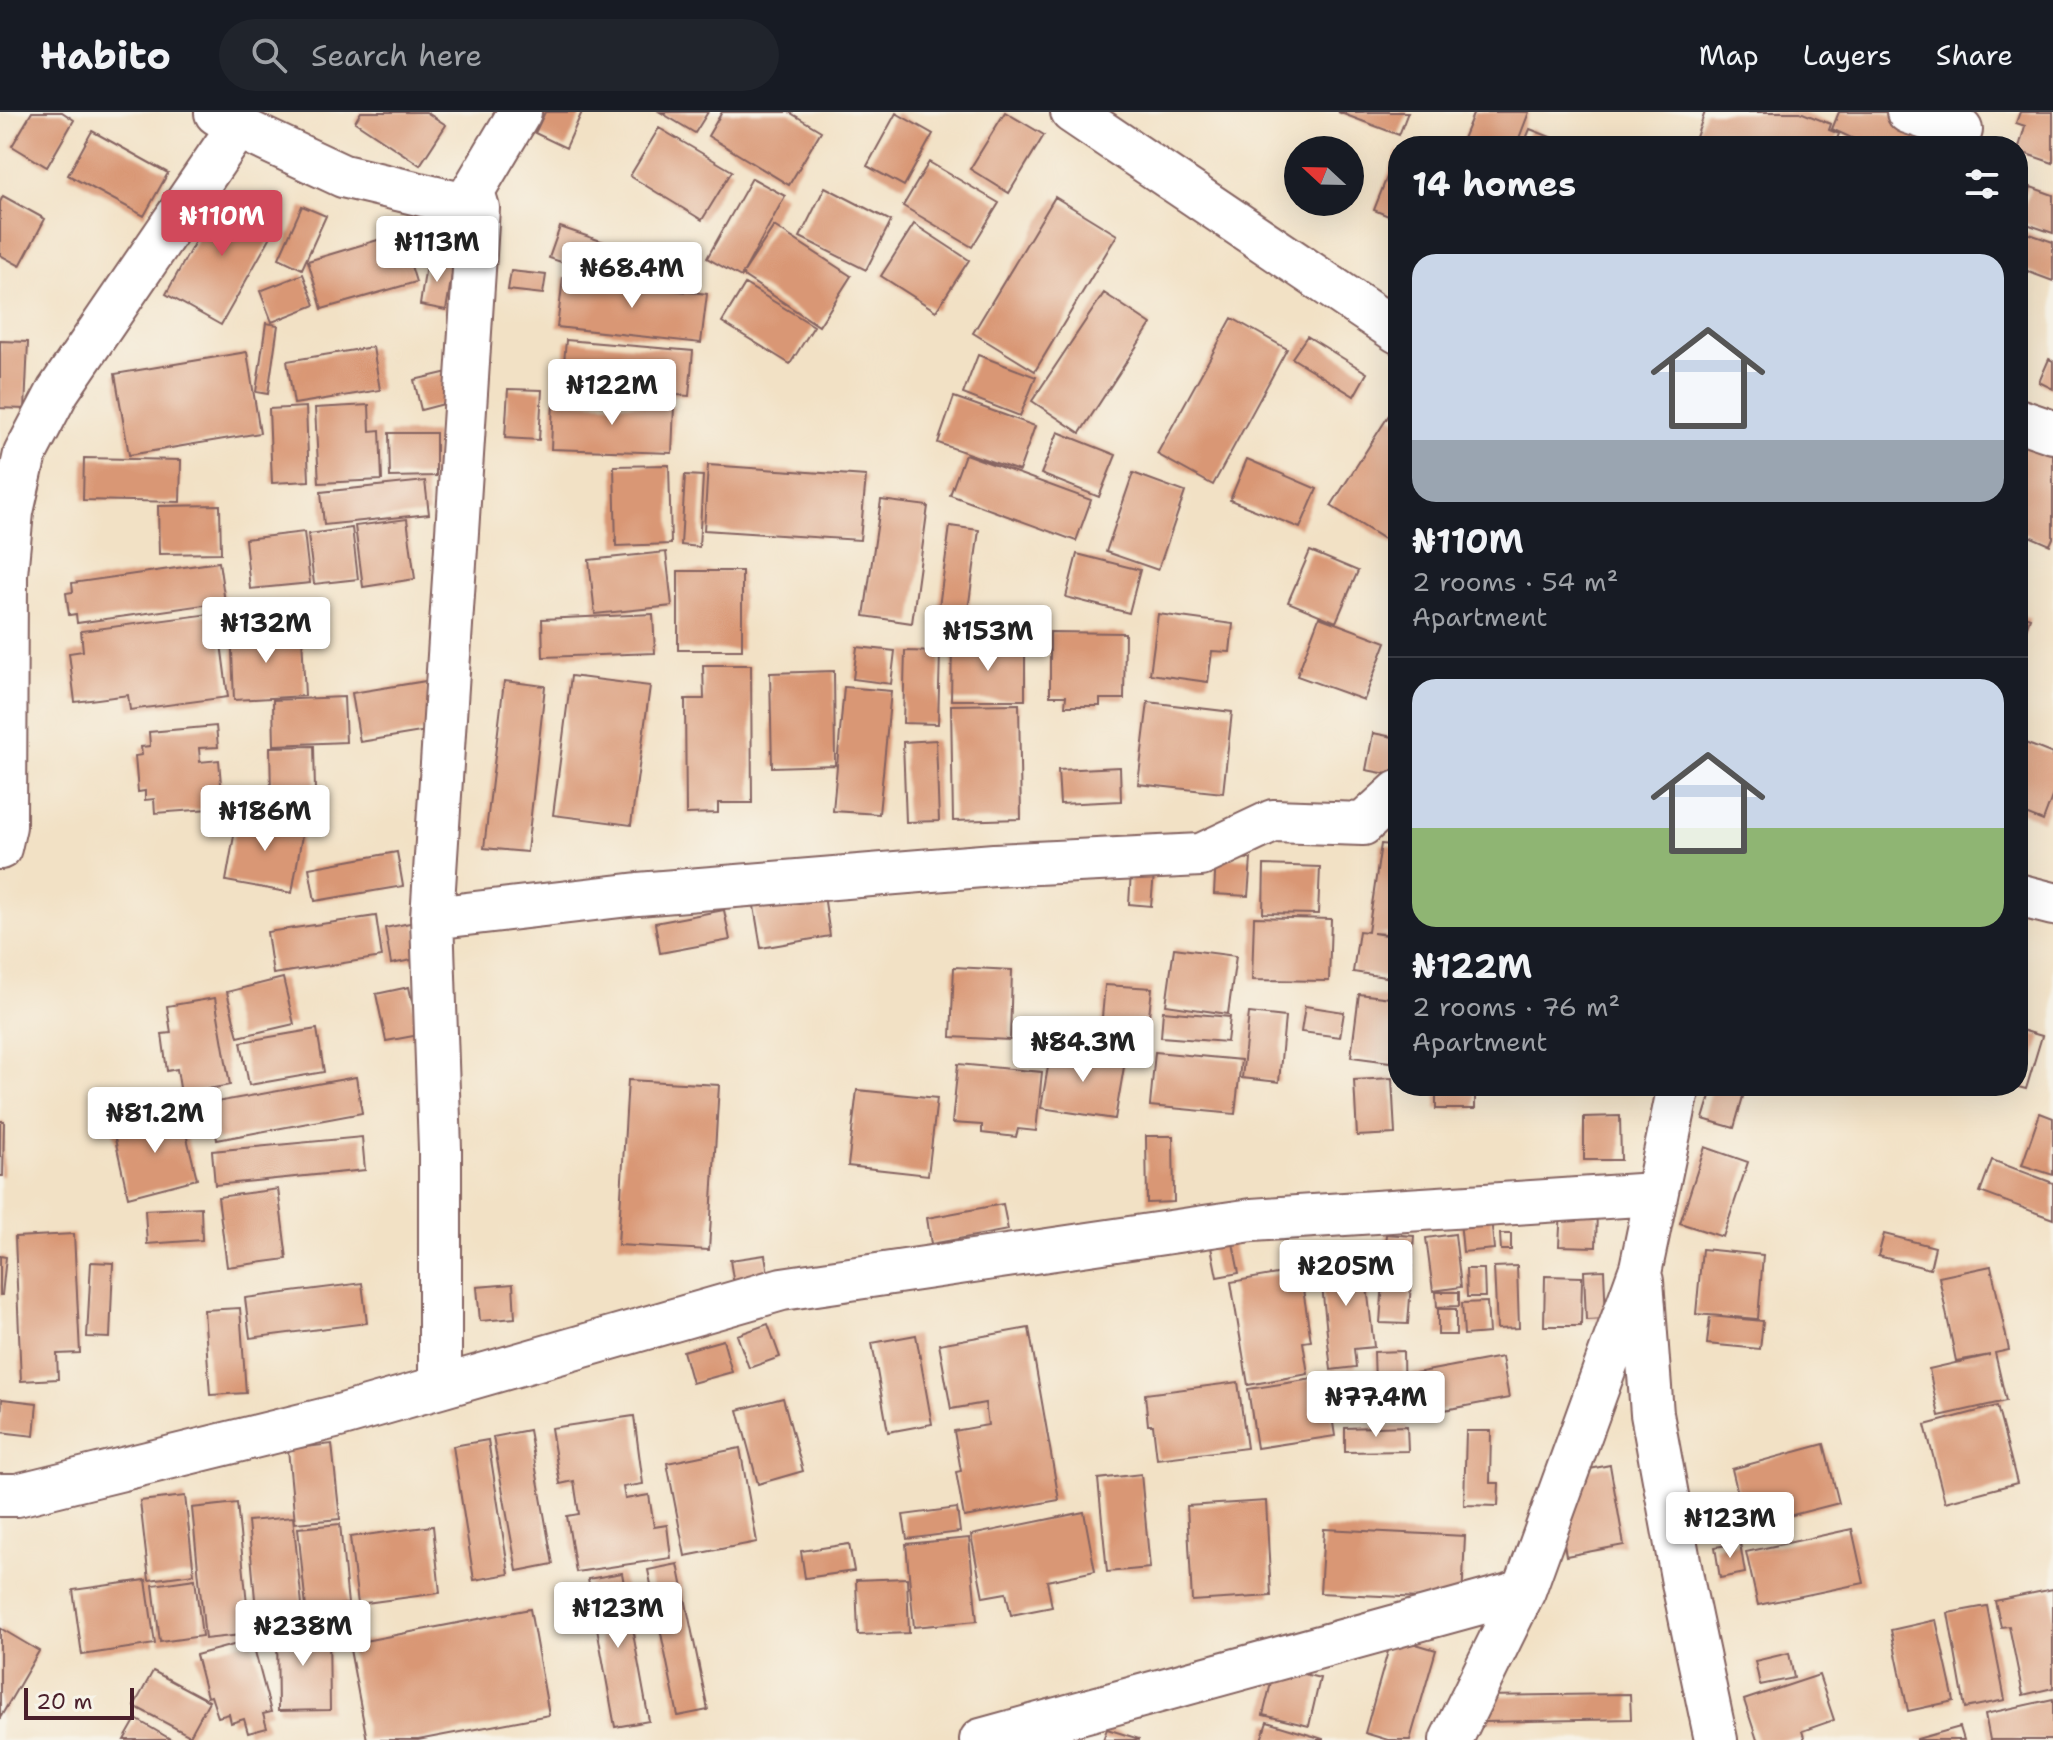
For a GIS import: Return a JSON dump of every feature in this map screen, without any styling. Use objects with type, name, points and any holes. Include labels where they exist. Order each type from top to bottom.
[{"type":"street","points":[[440,1387],[440,1149],[432,918],[478,208],[473,191],[520,112]]},
{"type":"street","points":[[1072,112],[1388,325]]},
{"type":"street","points":[[1908,112],[1961,129]]},
{"type":"street","points":[[0,848],[5,826],[3,606],[12,512],[25,454],[58,391],[226,119],[343,176],[478,208]]},
{"type":"street","points":[[2028,423],[2053,432]]},
{"type":"street","points":[[432,918],[638,894],[979,866],[1201,855],[1273,821],[1363,824],[1388,801]]},
{"type":"street","points":[[2028,898],[2053,904]]},
{"type":"street","points":[[1451,1740],[1524,1591],[1641,1268],[1677,1096]]},
{"type":"street","points":[[0,1495],[17,1495],[339,1416],[782,1289],[1252,1220],[1654,1194]]},
{"type":"street","points":[[1641,1268],[1652,1414],[1716,1740]]},
{"type":"street","points":[[981,1740],[1524,1591]]},
{"type":"building","points":[[32,112],[62,112],[74,120],[47,167],[12,146]]},
{"type":"building","points":[[361,112],[426,112],[446,125],[420,165],[355,122]]},
{"type":"building","points":[[545,112],[582,112],[566,148],[535,133]]},
{"type":"building","points":[[660,112],[708,112],[695,133]]},
{"type":"building","points":[[722,112],[789,112],[821,131],[789,185],[708,136]]},
{"type":"building","points":[[1005,112],[1044,135],[1009,193],[970,169]]},
{"type":"building","points":[[1338,112],[1408,112],[1399,135]]},
{"type":"building","points":[[1474,112],[1529,112],[1520,136],[1464,136]]},
{"type":"building","points":[[1705,112],[1800,112],[1831,124],[1829,130],[1839,134],[1838,136],[1696,136]]},
{"type":"building","points":[[1839,112],[1885,112],[1923,129],[1920,136],[1847,136],[1832,129]]},
{"type":"building","points":[[2020,112],[2053,112],[2053,163],[2028,154],[2028,136],[2022,136],[2025,126],[2016,123]]},
{"type":"building","points":[[896,113],[933,134],[904,186],[867,166]]},
{"type":"building","points":[[659,128],[732,171],[702,220],[630,176]]},
{"type":"building","points":[[1530,129],[1548,136],[1527,136]]},
{"type":"building","points":[[92,131],[168,173],[144,216],[68,175]]},
{"type":"building","points":[[929,162],[999,203],[972,247],[903,206]]},
{"type":"building","points":[[1388,174],[1388,216],[1374,210]]},
{"type":"building","points":[[752,178],[785,196],[741,277],[707,258]]},
{"type":"building","points":[[825,187],[891,221],[866,270],[800,237]]},
{"type":"building","points":[[2031,187],[2053,195],[2053,233],[2028,224]]},
{"type":"building","points":[[223,191],[279,222],[221,325],[166,294]]},
{"type":"building","points":[[3,196],[45,219],[20,266],[0,255],[0,202]]},
{"type":"building","points":[[1055,197],[1117,235],[1035,371],[973,333]]},
{"type":"building","points":[[302,206],[326,216],[302,269],[279,258]]},
{"type":"building","points":[[914,224],[969,260],[936,311],[881,276]]},
{"type":"building","points":[[774,226],[851,276],[819,326],[742,275]]},
{"type":"building","points":[[560,227],[639,254],[629,285],[549,258]]},
{"type":"building","points":[[401,233],[416,282],[322,309],[308,261]]},
{"type":"building","points":[[2028,233],[2053,242],[2053,281],[2028,272]]},
{"type":"building","points":[[427,259],[454,263],[446,310],[420,305]]},
{"type":"building","points":[[511,271],[546,275],[543,294],[508,290]]},
{"type":"building","points":[[303,274],[315,305],[272,322],[260,291]]},
{"type":"building","points":[[563,278],[707,294],[701,343],[557,327]]},
{"type":"building","points":[[745,284],[814,326],[790,364],[722,322]]},
{"type":"building","points":[[1104,293],[1151,324],[1080,433],[1032,401]]},
{"type":"building","points":[[1232,318],[1287,349],[1213,485],[1157,454]]},
{"type":"building","points":[[266,323],[278,325],[268,394],[256,392]]},
{"type":"building","points":[[1307,336],[1367,373],[1354,396],[1292,358]]},
{"type":"building","points":[[566,340],[693,351],[689,396],[562,386]]},
{"type":"building","points":[[0,341],[28,342],[25,409],[0,408]]},
{"type":"building","points":[[373,347],[380,390],[294,404],[287,361]]},
{"type":"building","points":[[247,352],[260,433],[129,455],[115,374]]},
{"type":"building","points":[[978,355],[1036,377],[1020,416],[963,394]]},
{"type":"building","points":[[2049,359],[2053,361],[2053,389],[2039,382]]},
{"type":"building","points":[[448,372],[455,401],[421,410],[414,380]]},
{"type":"building","points":[[508,389],[542,390],[539,440],[505,438]]},
{"type":"building","points":[[954,397],[1035,426],[1019,471],[938,443]]},
{"type":"building","points":[[553,401],[674,406],[672,453],[551,449]]},
{"type":"building","points":[[369,405],[370,431],[380,430],[382,480],[319,483],[315,408]]},
{"type":"building","points":[[306,407],[309,481],[272,483],[269,409]]},
{"type":"building","points":[[1388,417],[1388,542],[1331,506]]},
{"type":"building","points":[[1058,432],[1116,455],[1099,497],[1041,474]]},
{"type":"building","points":[[389,433],[436,433],[436,476],[390,477]]},
{"type":"building","points":[[2028,439],[2053,450],[2053,538],[2050,545],[2028,535]]},
{"type":"building","points":[[965,454],[1091,500],[1076,541],[950,495]]},
{"type":"building","points":[[84,458],[181,460],[180,502],[83,500]]},
{"type":"building","points":[[1247,459],[1317,489],[1300,528],[1230,500]]},
{"type":"building","points":[[669,465],[671,544],[616,546],[614,466]]},
{"type":"building","points":[[708,465],[866,476],[860,540],[704,530]]},
{"type":"building","points":[[1133,473],[1185,492],[1158,570],[1106,552]]},
{"type":"building","points":[[685,475],[703,476],[699,547],[681,545]]},
{"type":"building","points":[[425,481],[429,514],[324,525],[321,492]]},
{"type":"building","points":[[881,500],[928,506],[912,623],[864,616]]},
{"type":"building","points":[[220,505],[221,553],[159,554],[158,506]]},
{"type":"building","points":[[407,519],[415,579],[363,587],[355,526]]},
{"type":"building","points":[[950,526],[979,530],[965,632],[936,629]]},
{"type":"building","points":[[352,528],[358,579],[314,584],[308,534]]},
{"type":"building","points":[[304,532],[310,583],[250,589],[245,539]]},
{"type":"building","points":[[1310,551],[1358,571],[1336,622],[1288,602]]},
{"type":"building","points":[[666,552],[672,606],[595,614],[589,560]]},
{"type":"building","points":[[1077,554],[1140,570],[1129,613],[1066,597]]},
{"type":"building","points":[[219,562],[225,602],[77,623],[76,614],[69,615],[66,593],[73,592],[72,583]]},
{"type":"building","points":[[678,571],[742,571],[742,650],[678,650]]},
{"type":"building","points":[[217,613],[228,697],[130,710],[128,695],[75,702],[69,653],[83,651],[81,631]]},
{"type":"building","points":[[653,614],[655,653],[543,657],[542,619]]},
{"type":"building","points":[[1158,614],[1233,624],[1230,652],[1212,651],[1208,682],[1150,674]]},
{"type":"building","points":[[1319,617],[1386,642],[1364,700],[1297,676]]},
{"type":"building","points":[[257,626],[258,638],[302,636],[305,696],[234,700],[231,627]]},
{"type":"building","points":[[1050,632],[1125,633],[1124,699],[1100,699],[1100,706],[1065,706],[1066,696],[1050,696]]},
{"type":"building","points":[[952,645],[1025,645],[1025,700],[951,700]]},
{"type":"building","points":[[857,647],[895,651],[891,684],[853,679]]},
{"type":"building","points":[[905,651],[940,652],[938,724],[903,723]]},
{"type":"building","points":[[703,665],[751,665],[752,803],[718,803],[718,813],[686,814],[685,699],[704,699]]},
{"type":"building","points":[[834,671],[835,765],[772,767],[770,673]]},
{"type":"building","points":[[571,676],[650,686],[631,825],[553,815]]},
{"type":"building","points":[[426,681],[433,730],[360,742],[352,693]]},
{"type":"building","points":[[504,681],[545,686],[527,852],[484,848]]},
{"type":"building","points":[[844,687],[891,691],[879,814],[833,811]]},
{"type":"building","points":[[344,697],[346,742],[274,745],[273,700]]},
{"type":"building","points":[[1148,702],[1232,712],[1223,793],[1138,784]]},
{"type":"building","points":[[1019,704],[1021,819],[953,821],[951,705]]},
{"type":"building","points":[[216,726],[218,747],[199,748],[200,762],[219,760],[223,808],[155,813],[154,799],[145,800],[145,791],[138,792],[135,756],[142,755],[141,747],[150,746],[149,732]]},
{"type":"building","points":[[1373,733],[1388,736],[1388,774],[1366,770]]},
{"type":"building","points":[[936,740],[939,821],[906,822],[903,742]]},
{"type":"building","points":[[2028,744],[2053,754],[2053,794],[2043,821],[2028,815]]},
{"type":"building","points":[[314,746],[315,791],[271,792],[270,747]]},
{"type":"building","points":[[1120,767],[1121,801],[1060,804],[1058,770]]},
{"type":"building","points":[[238,813],[304,824],[292,893],[226,881]]},
{"type":"building","points":[[1381,844],[1388,845],[1388,934],[1373,933],[1388,935],[1388,977],[1353,972],[1359,931],[1368,932]]},
{"type":"building","points":[[397,852],[403,886],[315,901],[309,868]]},
{"type":"building","points":[[1216,857],[1251,859],[1248,896],[1214,894]]},
{"type":"building","points":[[1264,865],[1320,867],[1318,914],[1263,913]]},
{"type":"building","points":[[1131,872],[1154,873],[1151,906],[1129,904]]},
{"type":"building","points":[[824,895],[830,936],[761,948],[754,906]]},
{"type":"building","points":[[724,910],[730,940],[660,953],[655,923]]},
{"type":"building","points":[[376,916],[382,957],[273,974],[267,932]]},
{"type":"building","points":[[1254,917],[1331,919],[1329,981],[1252,980]]},
{"type":"building","points":[[415,922],[422,958],[391,964],[385,928]]},
{"type":"building","points":[[1174,948],[1236,956],[1228,1014],[1166,1005]]},
{"type":"building","points":[[954,967],[1012,970],[1010,1040],[951,1037]]},
{"type":"building","points":[[283,978],[294,1024],[238,1037],[227,992]]},
{"type":"building","points":[[1105,985],[1152,988],[1146,1043],[1100,1039]]},
{"type":"building","points":[[409,987],[419,1035],[386,1041],[376,994]]},
{"type":"building","points":[[1359,994],[1388,998],[1388,1062],[1351,1057]]},
{"type":"building","points":[[215,998],[230,1085],[181,1094],[177,1069],[167,1071],[162,1034],[171,1033],[167,1006]]},
{"type":"building","points":[[1305,1006],[1344,1012],[1340,1037],[1301,1032]]},
{"type":"building","points":[[1163,1011],[1230,1017],[1227,1042],[1161,1037]]},
{"type":"building","points":[[1249,1013],[1285,1017],[1279,1082],[1242,1078]]},
{"type":"building","points":[[317,1029],[324,1072],[249,1085],[241,1042]]},
{"type":"building","points":[[2028,1032],[2042,1036],[2028,1082]]},
{"type":"building","points":[[1051,1049],[1125,1061],[1115,1119],[1041,1108]]},
{"type":"building","points":[[1155,1052],[1241,1060],[1235,1114],[1150,1106]]},
{"type":"building","points":[[958,1064],[1042,1072],[1036,1131],[1018,1129],[1016,1137],[982,1133],[982,1125],[952,1123]]},
{"type":"building","points":[[356,1077],[362,1113],[217,1140],[211,1103]]},
{"type":"building","points":[[1388,1078],[1388,1096],[1393,1096],[1395,1134],[1357,1136],[1354,1080]]},
{"type":"building","points":[[628,1080],[719,1085],[709,1250],[618,1245]]},
{"type":"building","points":[[857,1090],[937,1098],[928,1175],[848,1166]]},
{"type":"building","points":[[1436,1096],[1475,1096],[1475,1109],[1436,1109]]},
{"type":"building","points":[[1710,1096],[1743,1096],[1734,1128],[1703,1119]]},
{"type":"building","points":[[181,1113],[197,1179],[128,1197],[113,1130]]},
{"type":"building","points":[[2040,1113],[2053,1118],[2053,1175],[2022,1165]]},
{"type":"building","points":[[1620,1116],[1621,1160],[1584,1160],[1584,1117]]},
{"type":"building","points":[[0,1121],[4,1121],[3,1176],[0,1176]]},
{"type":"building","points":[[1146,1136],[1173,1136],[1174,1202],[1147,1203]]},
{"type":"building","points":[[362,1137],[365,1170],[215,1185],[212,1151]]},
{"type":"building","points":[[1705,1147],[1748,1162],[1723,1237],[1680,1223]]},
{"type":"building","points":[[1992,1160],[2053,1183],[2053,1219],[1980,1192]]},
{"type":"building","points":[[278,1189],[287,1259],[227,1267],[218,1197]]},
{"type":"building","points":[[1003,1204],[1008,1230],[931,1244],[927,1218]]},
{"type":"building","points":[[201,1207],[202,1240],[147,1244],[145,1210]]},
{"type":"building","points":[[1561,1208],[1597,1210],[1596,1247],[1559,1246]]},
{"type":"building","points":[[1491,1217],[1494,1249],[1463,1252],[1460,1221]]},
{"type":"building","points":[[1231,1233],[1239,1273],[1217,1277],[1209,1237]]},
{"type":"building","points":[[74,1234],[80,1353],[57,1354],[58,1379],[21,1381],[15,1237]]},
{"type":"building","points":[[1386,1234],[1414,1236],[1411,1281],[1382,1279]]},
{"type":"building","points":[[1455,1234],[1461,1287],[1433,1291],[1426,1238]]},
{"type":"building","points":[[1500,1234],[1511,1234],[1511,1250],[1501,1250]]},
{"type":"building","points":[[1884,1234],[1935,1247],[1930,1269],[1878,1256]]},
{"type":"building","points":[[1702,1249],[1763,1255],[1758,1319],[1696,1314]]},
{"type":"building","points":[[1363,1252],[1374,1347],[1354,1349],[1356,1367],[1331,1370],[1319,1258]]},
{"type":"building","points":[[765,1255],[769,1280],[734,1285],[730,1260]]},
{"type":"building","points":[[0,1256],[6,1257],[2,1295],[0,1295]]},
{"type":"building","points":[[91,1262],[113,1263],[110,1338],[87,1337]]},
{"type":"building","points":[[1517,1266],[1519,1328],[1497,1329],[1494,1267]]},
{"type":"building","points":[[1991,1266],[2009,1350],[1995,1353],[2006,1401],[1939,1416],[1929,1369],[1990,1355],[1956,1361],[1939,1277]]},
{"type":"building","points":[[1466,1269],[1484,1269],[1485,1297],[1467,1297]]},
{"type":"building","points":[[1300,1270],[1311,1341],[1303,1342],[1308,1374],[1248,1385],[1231,1282]]},
{"type":"building","points":[[1604,1270],[1606,1319],[1586,1320],[1584,1271]]},
{"type":"building","points":[[1545,1276],[1582,1277],[1581,1326],[1544,1326]]},
{"type":"building","points":[[1383,1282],[1411,1284],[1408,1324],[1380,1323]]},
{"type":"building","points":[[362,1283],[367,1323],[250,1338],[245,1298]]},
{"type":"building","points":[[513,1284],[515,1318],[480,1321],[477,1287]]},
{"type":"building","points":[[1436,1292],[1459,1292],[1459,1306],[1437,1307]]},
{"type":"building","points":[[1487,1302],[1489,1333],[1464,1335],[1462,1303]]},
{"type":"building","points":[[240,1308],[246,1393],[210,1395],[204,1310]]},
{"type":"building","points":[[1438,1309],[1456,1309],[1456,1335],[1438,1335]]},
{"type":"building","points":[[1710,1316],[1763,1321],[1760,1349],[1707,1344]]},
{"type":"building","points":[[768,1324],[780,1357],[749,1368],[737,1335]]},
{"type":"building","points":[[1029,1328],[1059,1500],[964,1517],[956,1472],[961,1471],[954,1431],[988,1425],[985,1403],[951,1409],[939,1344]]},
{"type":"building","points":[[916,1335],[932,1424],[888,1432],[872,1343]]},
{"type":"building","points":[[723,1340],[732,1372],[692,1383],[683,1351]]},
{"type":"building","points":[[1403,1351],[1404,1415],[1376,1416],[1374,1352]]},
{"type":"building","points":[[1502,1357],[1509,1398],[1412,1416],[1405,1375]]},
{"type":"building","points":[[1326,1377],[1335,1436],[1257,1448],[1248,1389]]},
{"type":"building","points":[[1238,1382],[1247,1448],[1157,1459],[1153,1425],[1148,1425],[1145,1394]]},
{"type":"building","points":[[783,1398],[803,1471],[758,1484],[738,1410]]},
{"type":"building","points":[[2,1399],[37,1403],[34,1436],[0,1432]]},
{"type":"building","points":[[1997,1406],[2017,1483],[1945,1502],[1925,1425]]},
{"type":"building","points":[[634,1416],[643,1484],[623,1487],[625,1499],[649,1495],[654,1527],[667,1525],[671,1558],[576,1572],[567,1516],[579,1514],[574,1481],[560,1484],[551,1428]]},
{"type":"building","points":[[1407,1426],[1408,1451],[1345,1452],[1345,1428]]},
{"type":"building","points":[[529,1430],[553,1564],[517,1571],[493,1437]]},
{"type":"building","points":[[1466,1431],[1491,1431],[1490,1483],[1499,1483],[1498,1506],[1464,1505]]},
{"type":"building","points":[[488,1440],[509,1574],[474,1580],[453,1446]]},
{"type":"building","points":[[332,1444],[340,1519],[295,1523],[288,1449]]},
{"type":"building","points":[[1824,1444],[1839,1503],[1746,1527],[1732,1469]]},
{"type":"building","points":[[740,1448],[757,1542],[685,1556],[667,1463]]},
{"type":"building","points":[[1610,1465],[1624,1545],[1566,1556],[1557,1501],[1570,1473]]},
{"type":"building","points":[[1141,1474],[1150,1568],[1107,1572],[1098,1479]]},
{"type":"building","points":[[185,1496],[194,1574],[149,1580],[140,1501]]},
{"type":"building","points":[[1266,1501],[1271,1596],[1192,1601],[1187,1506]]},
{"type":"building","points":[[237,1503],[250,1634],[205,1639],[192,1508]]},
{"type":"building","points":[[957,1508],[960,1532],[907,1539],[903,1515]]},
{"type":"building","points":[[1084,1512],[1095,1571],[1047,1581],[1052,1607],[1011,1615],[1006,1593],[983,1597],[971,1535]]},
{"type":"building","points":[[293,1517],[302,1605],[256,1610],[248,1521]]},
{"type":"building","points":[[340,1524],[348,1604],[306,1608],[298,1528]]},
{"type":"building","points":[[433,1526],[440,1593],[358,1604],[350,1537]]},
{"type":"building","points":[[1324,1529],[1465,1536],[1462,1600],[1320,1593]]},
{"type":"building","points":[[1852,1529],[1864,1583],[1758,1605],[1746,1552]]},
{"type":"building","points":[[969,1538],[977,1621],[914,1627],[906,1544]]},
{"type":"building","points":[[1740,1543],[1745,1573],[1720,1578],[1715,1547]]},
{"type":"building","points":[[849,1544],[854,1571],[805,1578],[801,1551]]},
{"type":"building","points":[[678,1564],[708,1710],[678,1716],[648,1570]]},
{"type":"building","points":[[622,1573],[649,1721],[615,1727],[588,1579]]},
{"type":"building","points":[[907,1578],[909,1633],[858,1635],[856,1580]]},
{"type":"building","points":[[195,1579],[202,1636],[160,1642],[153,1585]]},
{"type":"building","points":[[146,1580],[155,1644],[82,1655],[73,1590]]},
{"type":"building","points":[[2053,1589],[2053,1688],[2023,1695],[2009,1626],[2001,1627],[1995,1601]]},
{"type":"building","points":[[1987,1606],[2005,1700],[1965,1708],[1948,1613]]},
{"type":"building","points":[[530,1609],[549,1715],[418,1740],[367,1740],[349,1644]]},
{"type":"building","points":[[1936,1620],[1954,1701],[1908,1711],[1891,1630]]},
{"type":"building","points":[[277,1626],[329,1626],[330,1710],[278,1711]]},
{"type":"building","points":[[0,1628],[39,1651],[0,1718]]},
{"type":"building","points":[[1392,1637],[1436,1650],[1410,1740],[1388,1740],[1365,1733]]},
{"type":"building","points":[[252,1640],[271,1712],[263,1714],[267,1728],[248,1733],[244,1719],[231,1723],[229,1714],[218,1717],[211,1696],[207,1697],[196,1655]]},
{"type":"building","points":[[1789,1653],[1794,1678],[1760,1685],[1755,1661]]},
{"type":"building","points":[[1275,1667],[1320,1678],[1309,1726],[1263,1715]]},
{"type":"building","points":[[153,1671],[209,1701],[190,1736],[134,1706]]},
{"type":"building","points":[[1819,1675],[1834,1720],[1802,1731],[1805,1740],[1757,1740],[1744,1700]]},
{"type":"building","points":[[1630,1694],[1631,1719],[1483,1722],[1482,1696]]},
{"type":"building","points":[[2053,1699],[2053,1740],[1990,1740],[1985,1714]]},
{"type":"building","points":[[136,1719],[172,1740],[124,1740]]},
{"type":"building","points":[[1267,1722],[1323,1739],[1323,1740],[1261,1740]]},
{"type":"building","points":[[1960,1727],[1964,1740],[1917,1740],[1917,1739]]},
{"type":"building","points":[[1107,1729],[1139,1739],[1139,1740],[1103,1740]]}]
